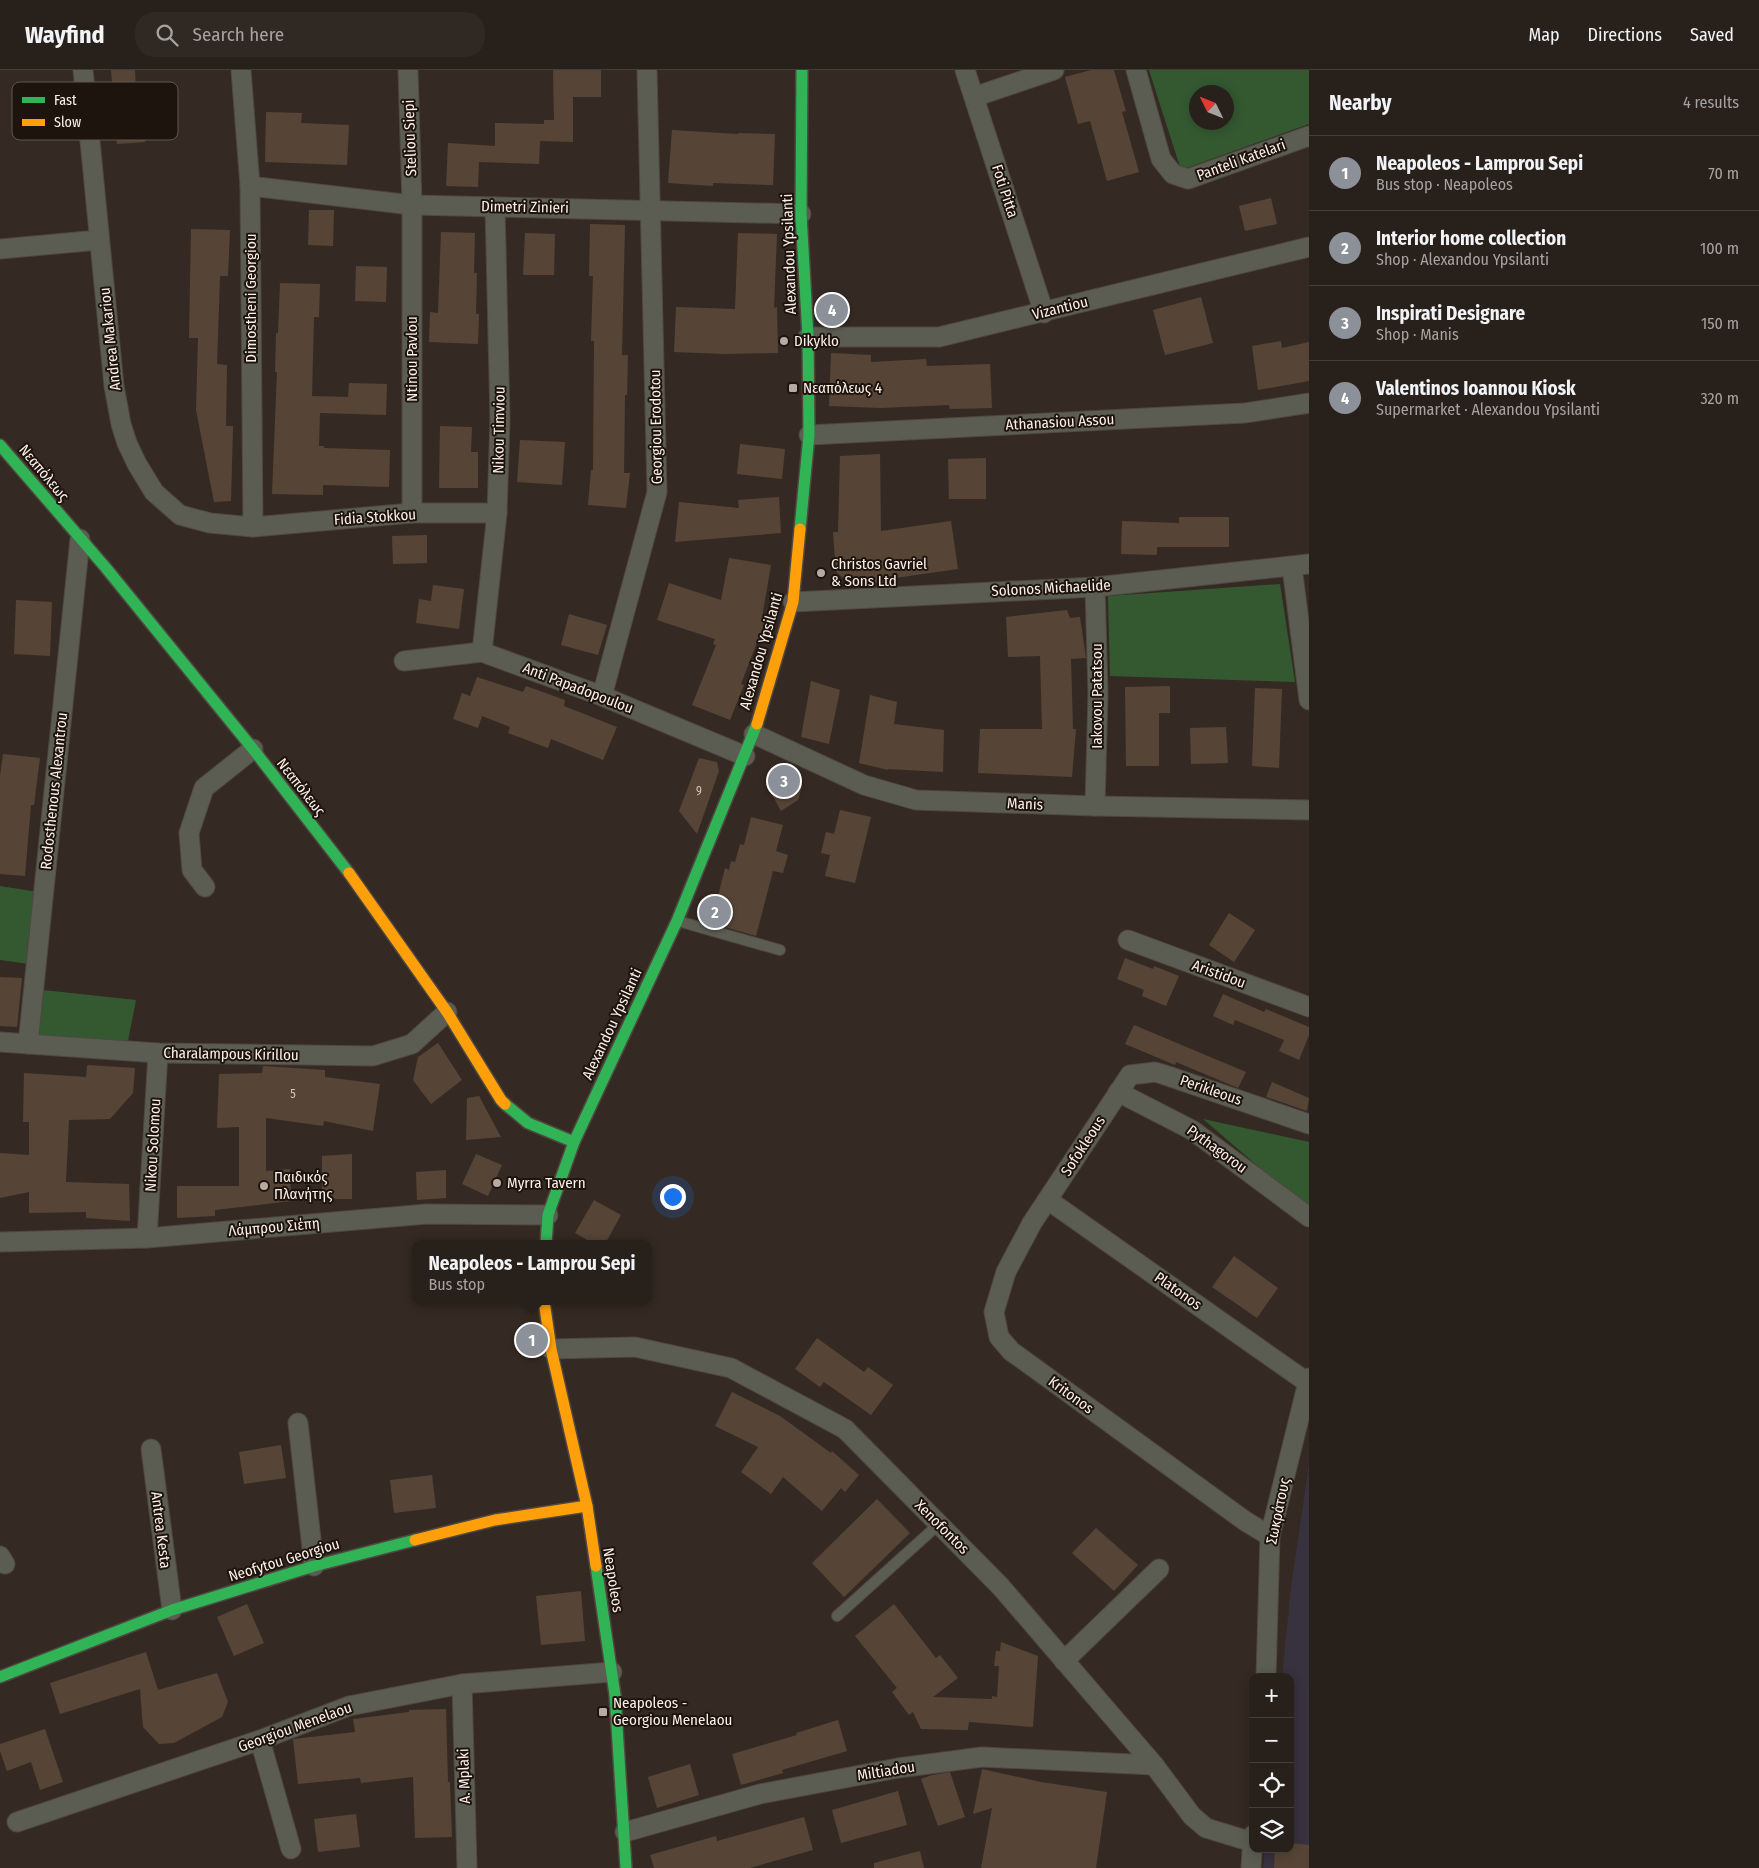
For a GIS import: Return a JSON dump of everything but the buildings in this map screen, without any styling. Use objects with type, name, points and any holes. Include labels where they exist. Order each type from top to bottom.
[{"type":"main road","name":"Alexandou Ypsilanti","points":[[574,1142],[677,921],[754,734],[793,602],[809,435],[808,336],[801,214],[802,70]]},
{"type":"main road","name":"Νεαπόλεως","points":[[0,445],[106,568],[346,868],[448,1012],[501,1100],[528,1123],[574,1142]]},
{"type":"main road","points":[[546,1240],[548,1215],[574,1142]]},
{"type":"main road","name":"Neapoleos","points":[[545,1305],[551,1349],[587,1506],[612,1672],[625,1832],[626,1868]]},
{"type":"main road","name":"Neofytou Georgiou","points":[[0,1677],[172,1610],[314,1566],[495,1520],[587,1506]]},
{"type":"street","name":"Dimostheni Georgiou","points":[[241,70],[250,186],[253,527]]},
{"type":"street","name":"Steliou Siepi","points":[[408,70],[412,205]]},
{"type":"street","name":"Georgiou Erodotou","points":[[602,696],[657,492],[647,70]]},
{"type":"street","name":"Foti Pitta","points":[[965,70],[1044,312]]},
{"type":"street","points":[[974,97],[1054,70]]},
{"type":"street","name":"Panteli Katelari","points":[[1136,70],[1161,159],[1173,174],[1188,179],[1309,136]]},
{"type":"street","name":"Andrea Makariou","points":[[90,140],[114,386],[121,424],[127,443],[154,492],[180,515],[210,523],[253,527]]},
{"type":"street","name":"Dimetri Zinieri","points":[[250,186],[412,205],[801,214]]},
{"type":"street","name":"Ntinou Pavlou","points":[[412,205],[412,513]]},
{"type":"street","name":"Nikou Timviou","points":[[482,652],[497,513],[500,419],[495,207]]},
{"type":"street","points":[[0,249],[99,240]]},
{"type":"street","name":"Vizantiou","points":[[808,336],[939,337],[1309,247]]},
{"type":"street","name":"Athanasiou Assou","points":[[809,435],[1245,413],[1309,403]]},
{"type":"street","name":"Fidia Stokkou","points":[[253,527],[412,513],[497,513]]},
{"type":"street","name":"Rodosthenous Alexantrou","points":[[28,1044],[80,538]]},
{"type":"street","points":[[1301,566],[1309,700]]},
{"type":"street","name":"Solonos Michaelide","points":[[793,602],[1095,587],[1301,566]]},
{"type":"street","name":"Iakovou Patatsou","points":[[1095,587],[1098,692],[1095,806]]},
{"type":"street","name":"Anti Papadopoulou","points":[[404,661],[482,652],[602,696],[745,756]]},
{"type":"street","name":"Manis","points":[[754,734],[864,785],[916,800],[1309,810]]},
{"type":"street","points":[[205,887],[192,870],[188,832],[204,788],[253,750]]},
{"type":"street","name":"Aristidou","points":[[1128,940],[1309,1007]]},
{"type":"street","name":"Charalampous Kirillou","points":[[0,1042],[158,1052],[373,1056],[412,1044],[448,1012]]},
{"type":"street","name":"Nikou Solomou","points":[[147,1238],[158,1052]]},
{"type":"street","name":"Perikleous","points":[[1118,1092],[1130,1075],[1155,1072],[1309,1124]]},
{"type":"street","name":"Sofokleous","points":[[1048,1200],[1118,1092]]},
{"type":"street","name":"Pythagorou","points":[[1118,1092],[1192,1130],[1309,1217]]},
{"type":"street","name":"Platonos","points":[[1048,1200],[1309,1381]]},
{"type":"street","name":"Kritonos","points":[[1048,1200],[1032,1223],[1006,1272],[994,1312],[999,1337],[1011,1351],[1245,1522],[1270,1536]]},
{"type":"street","name":"Λάμπρου Σιέπη","points":[[0,1242],[147,1238],[427,1214],[548,1215]]},
{"type":"street","name":"Xenofontos","points":[[551,1349],[635,1347],[732,1368],[845,1429],[1001,1587],[1154,1765],[1192,1816],[1206,1828],[1249,1841]]},
{"type":"street","name":"Σωκράτους","points":[[1266,1673],[1270,1536],[1309,1381]]},
{"type":"street","points":[[298,1423],[314,1566]]},
{"type":"street","name":"Antrea Kesta","points":[[151,1450],[172,1610]]},
{"type":"street","points":[[1064,1662],[1159,1569]]},
{"type":"street","name":"Georgiou Menelaou","points":[[17,1822],[260,1740],[349,1706],[462,1684],[612,1672]]},
{"type":"street","name":"A. Mplaki","points":[[462,1684],[467,1868]]},
{"type":"street","points":[[260,1740],[291,1849]]},
{"type":"street","name":"Miltiadou","points":[[625,1832],[760,1794],[898,1768],[982,1758],[1154,1765]]},
{"type":"street","points":[[1251,1868],[1252,1853]]},
{"type":"lane","points":[[677,921],[780,950]]},
{"type":"lane","points":[[838,1616],[939,1524]]},
{"type":"shaded area","points":[[1309,1464],[1309,1868],[1263,1868],[1265,1853],[1294,1853],[1294,1673],[1282,1673],[1291,1587]]},
{"type":"green space","points":[[1149,70],[1309,70],[1309,124],[1181,170]]},
{"type":"green space","points":[[1280,584],[1295,682],[1110,676],[1108,596]]},
{"type":"green space","points":[[0,886],[38,892],[29,964],[0,960]]},
{"type":"green space","points":[[43,990],[136,1000],[128,1041],[39,1035]]},
{"type":"green space","points":[[1203,1119],[1309,1142],[1309,1210]]},
{"type":"traffic: fast","points":[[800,529],[809,435],[808,337],[801,214],[802,70]]},
{"type":"traffic: fast","points":[[0,445],[106,568],[253,749],[349,873]]},
{"type":"traffic: fast","points":[[546,1240],[548,1215],[574,1142],[677,921],[757,724]]},
{"type":"traffic: fast","points":[[505,1104],[528,1123],[574,1142]]},
{"type":"traffic: fast","points":[[0,1677],[172,1610],[314,1566],[415,1540]]},
{"type":"traffic: fast","points":[[596,1566],[615,1695],[626,1868]]},
{"type":"traffic: slow","points":[[757,724],[793,602],[800,529]]},
{"type":"traffic: slow","points":[[349,873],[447,1012],[505,1104]]},
{"type":"traffic: slow","points":[[545,1305],[551,1349],[587,1506],[596,1566]]},
{"type":"traffic: slow","points":[[415,1540],[495,1520],[587,1506]]},
{"type":"place","name":"Valentinos Ioannou Kiosk","points":[[832,310]]},
{"type":"place","name":"Dikyklo","points":[[784,341]]},
{"type":"place","name":"Νεαπόλεως 4","points":[[793,388]]},
{"type":"place","name":"Christos Gavriel & Sons Ltd","points":[[821,573]]},
{"type":"place","name":"Inspirati Designare","points":[[784,781]]},
{"type":"place","name":"Interior home collection","points":[[715,912]]},
{"type":"place","name":"Myrra Tavern","points":[[497,1183]]},
{"type":"place","name":"Παιδικός Πλανήτης","points":[[264,1186]]},
{"type":"place","name":"Neapoleos - Lamprou Sepi","points":[[532,1340]]},
{"type":"place","name":"Neapoleos - Georgiou Menelaou","points":[[603,1712]]}]
